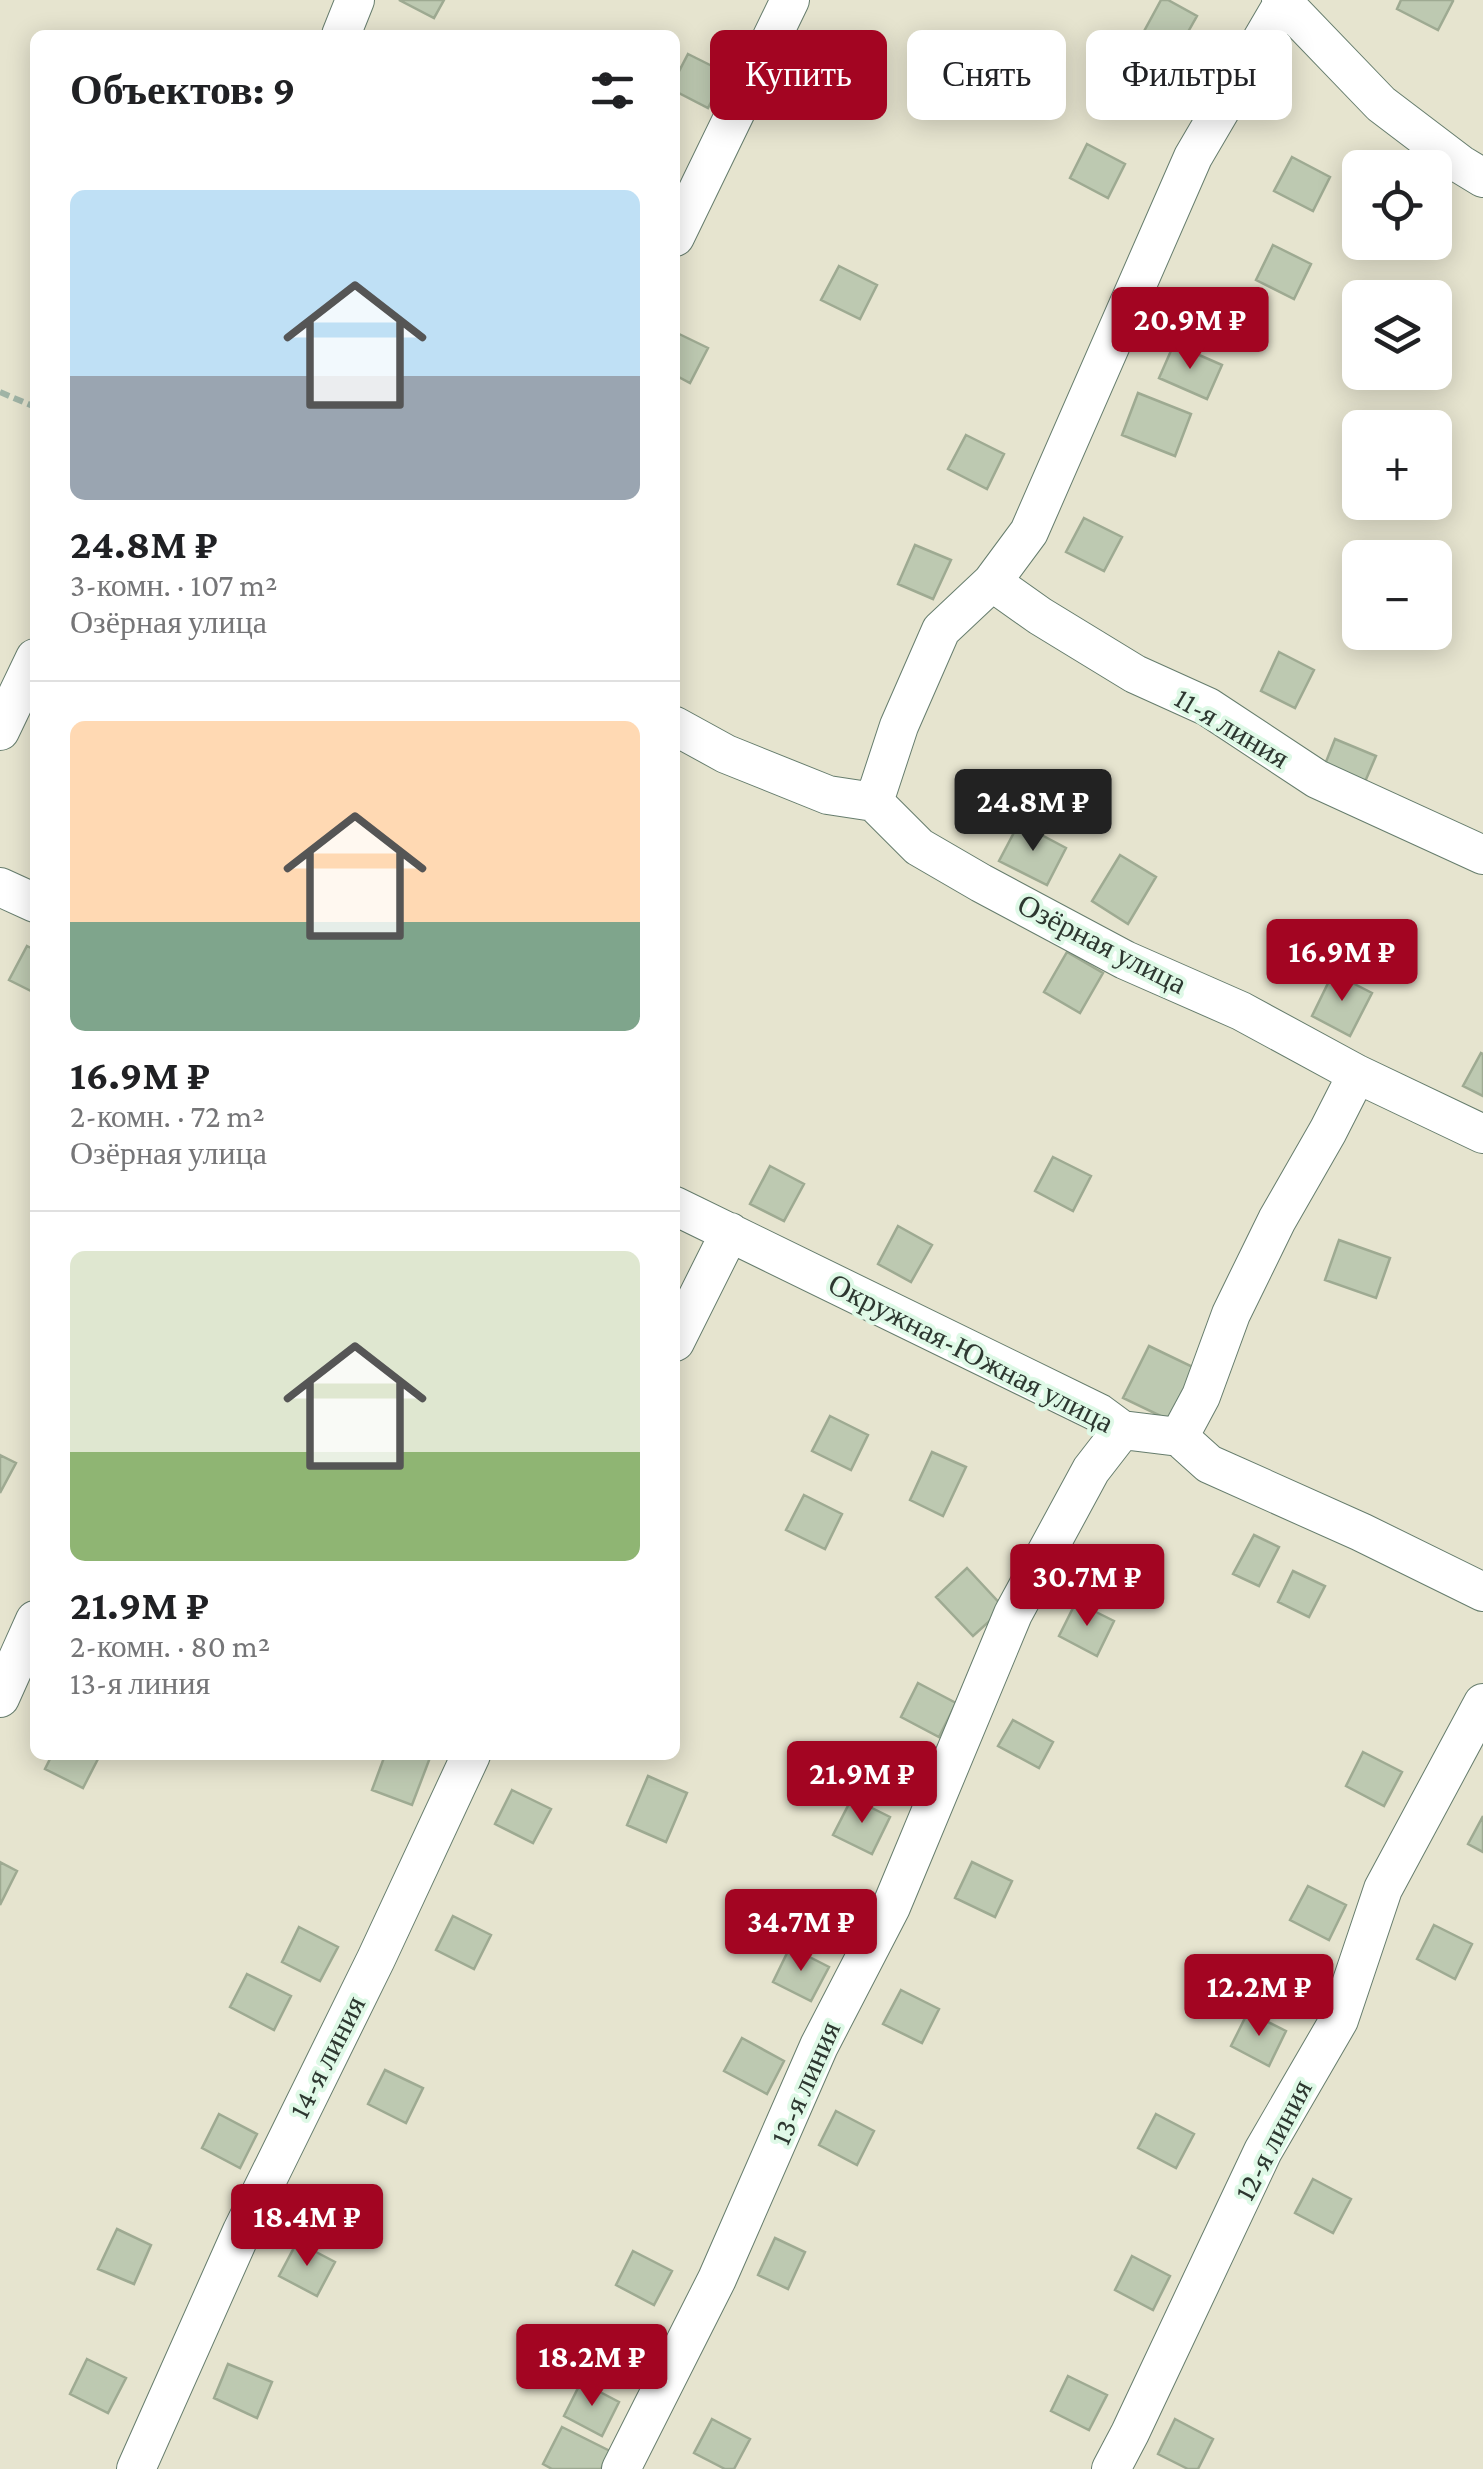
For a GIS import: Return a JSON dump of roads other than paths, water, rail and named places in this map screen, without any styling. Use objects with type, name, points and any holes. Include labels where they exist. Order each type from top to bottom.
[{"type":"street","points":[[343,30],[355,0]]},
{"type":"street","points":[[680,227],[790,0]]},
{"type":"street","points":[[680,729],[726,754],[828,796],[874,802],[899,726],[940,630],[992,582],[1028,532],[1193,157],[1284,1],[1381,104],[1483,178]]},
{"type":"street","name":"11-я линия","points":[[992,582],[1135,674],[1208,708],[1317,779],[1483,855]]},
{"type":"street","points":[[0,731],[30,668]]},
{"type":"street","name":"Озёрная улица","points":[[874,802],[919,848],[981,883],[1124,960],[1241,1011],[1357,1074],[1483,1134]]},
{"type":"street","points":[[0,887],[30,901]]},
{"type":"street","points":[[1357,1074],[1230,1314],[1201,1396],[1179,1437],[1209,1464],[1483,1592]]},
{"type":"street","name":"Окружная-Южная улица","points":[[680,1208],[1099,1412],[1122,1430],[1179,1437]]},
{"type":"street","points":[[680,1332],[730,1232]]},
{"type":"street","name":"13-я линия","points":[[621,2469],[717,2278],[819,2046],[891,1908],[1014,1614],[1091,1470],[1122,1430]]},
{"type":"street","points":[[0,1698],[30,1631]]},
{"type":"street","name":"12-я линия","points":[[1110,2469],[1264,2151],[1339,2020],[1383,1889],[1483,1703]]},
{"type":"street","name":"14-я линия","points":[[136,2469],[242,2232],[469,1760]]}]
